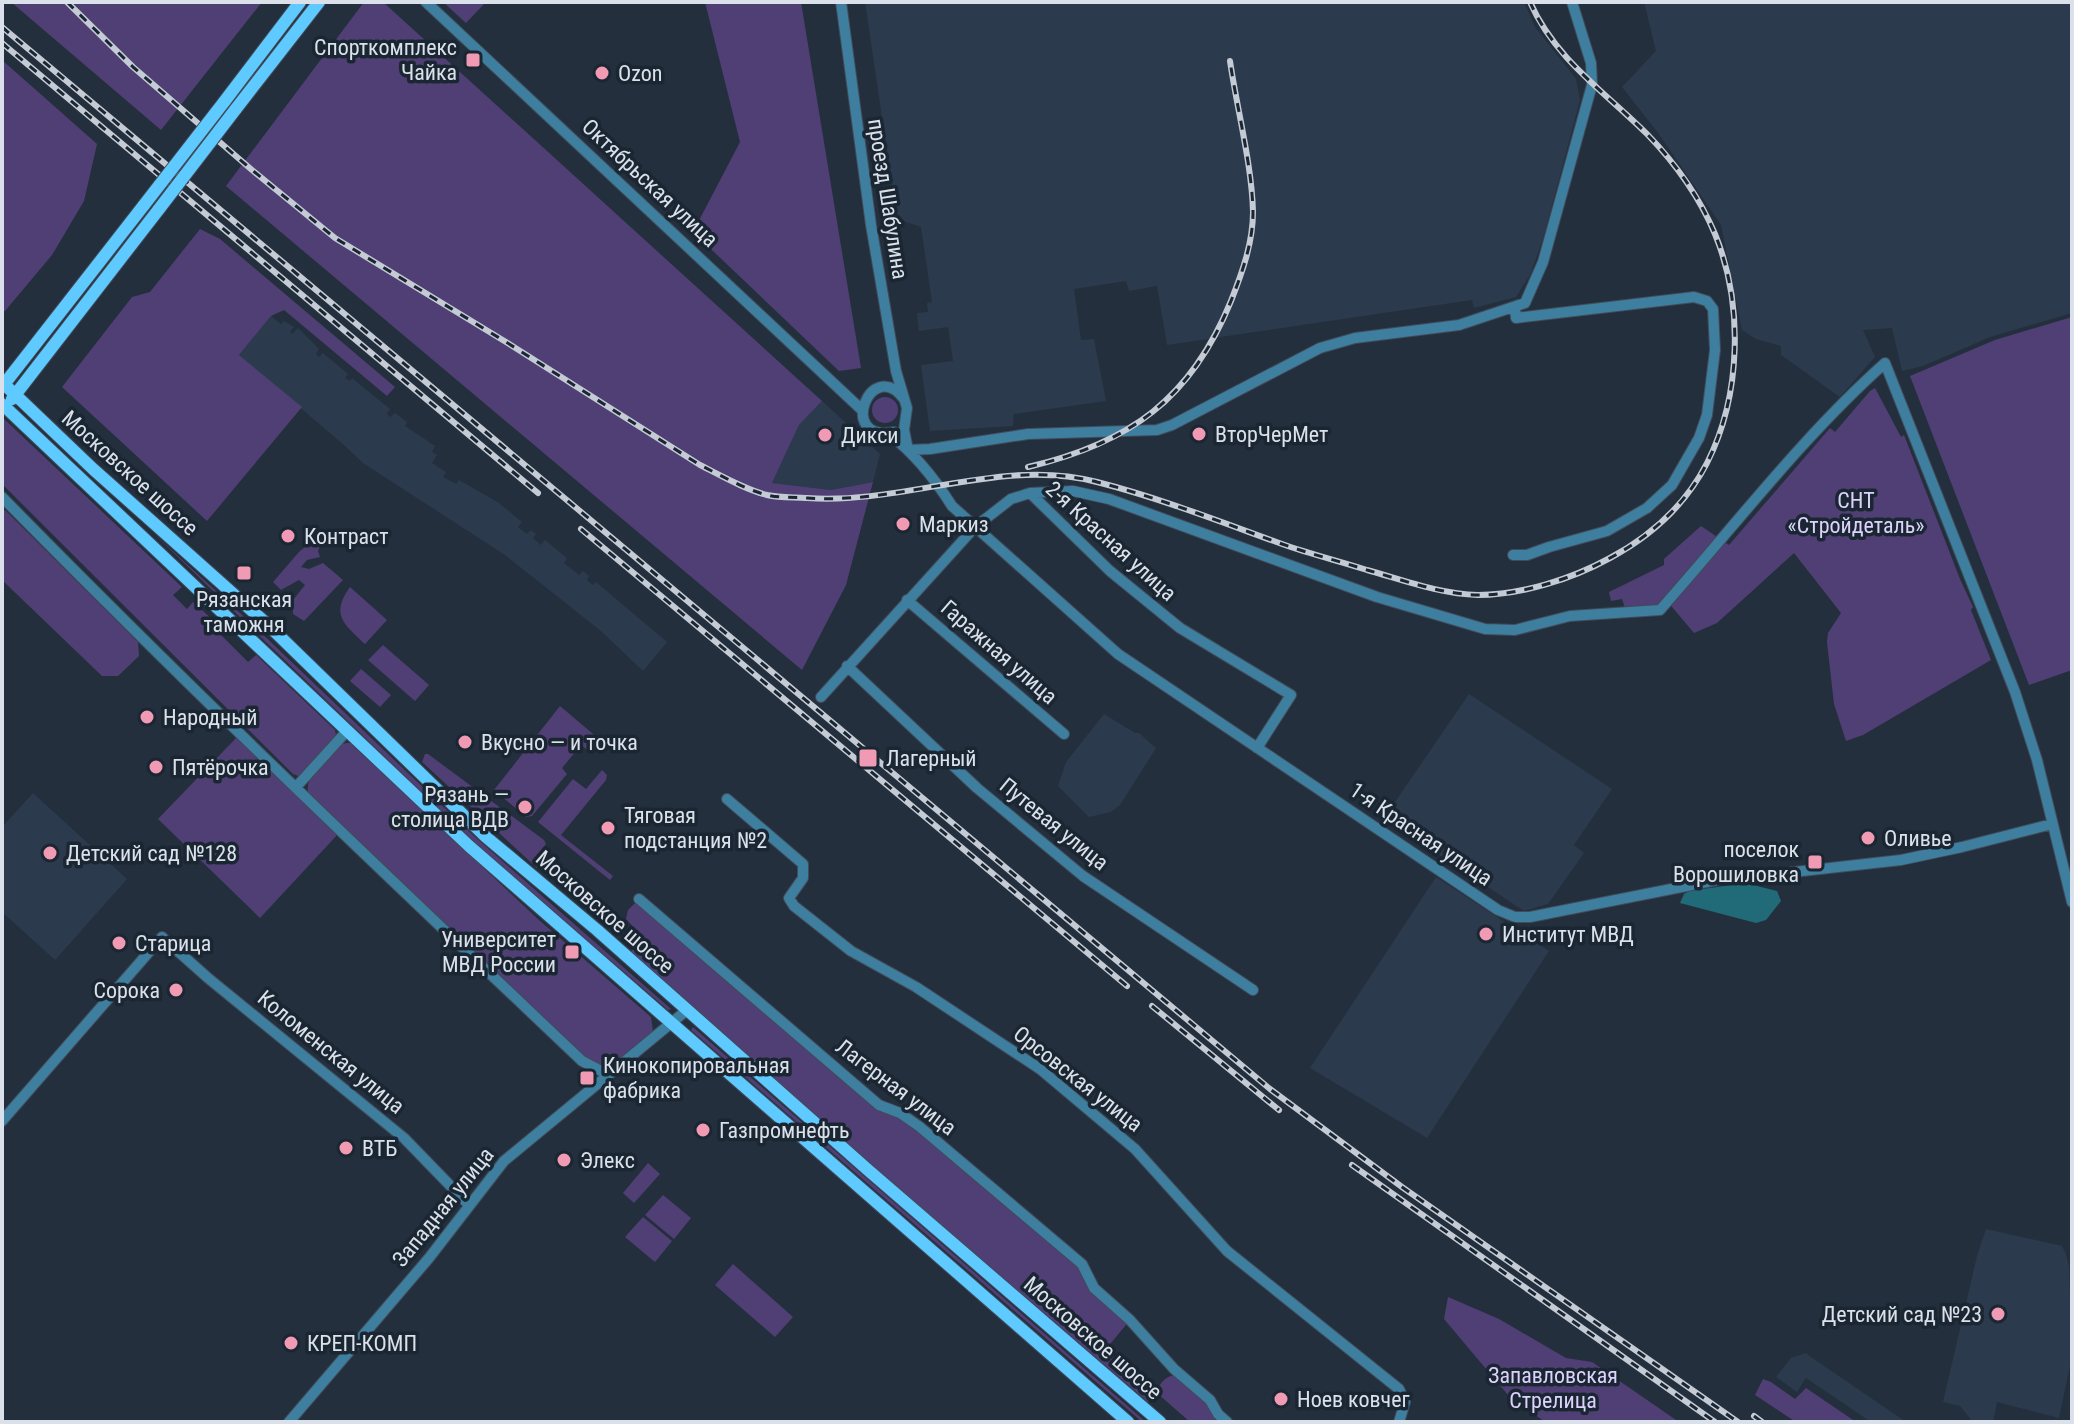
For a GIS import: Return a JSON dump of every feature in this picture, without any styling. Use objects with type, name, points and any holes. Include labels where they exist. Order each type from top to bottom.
[{"type":"main road","points":[[3,384],[300,2]]},
{"type":"main road","points":[[3,406],[16,395],[319,2]]},
{"type":"main road","name":"Московское шоссе","points":[[3,384],[256,614],[486,837],[1160,1422]]},
{"type":"main road","name":"Московское шоссе","points":[[3,406],[469,846],[1128,1422]]},
{"type":"street","name":"Октябрьская улица","points":[[426,2],[862,410]]},
{"type":"street","name":"проезд Шабулина","points":[[841,2],[871,225],[896,371],[907,408],[904,422],[908,450]]},
{"type":"street","points":[[908,450],[1028,434],[1157,430],[1329,345],[1355,338],[1459,325],[1515,309],[1525,303],[1543,262],[1592,85],[1591,63],[1572,2]]},
{"type":"street","points":[[1513,555],[1527,555],[1607,531],[1647,508],[1672,485],[1693,450],[1707,415],[1715,350],[1713,309],[1707,301],[1694,297],[1516,318],[1515,309]]},
{"type":"street","points":[[1030,493],[1073,491],[1109,499],[1377,597],[1485,629],[1515,630],[1570,616],[1660,610],[1722,541],[1770,481],[1849,395],[1885,363],[2006,671],[2037,760],[2072,902]]},
{"type":"street","points":[[887,388],[897,377],[896,371]]},
{"type":"street","points":[[845,394],[867,396],[887,388],[901,395],[905,401]]},
{"type":"street","points":[[867,396],[863,417],[872,429],[889,434],[904,422]]},
{"type":"street","name":"1-я Красная улица","points":[[889,434],[939,485],[952,506],[1118,654],[1498,910],[1515,917],[1530,917],[1737,876],[1901,860],[2052,824]]},
{"type":"street","name":"2-я Красная улица","points":[[821,697],[975,527],[1011,499],[1030,493],[1110,571],[1180,628],[1291,695],[1257,748]]},
{"type":"street","points":[[2,497],[150,647],[582,1061],[601,1071],[614,1071]]},
{"type":"street","name":"Гаражная улица","points":[[907,600],[1064,734]]},
{"type":"street","name":"Путевая улица","points":[[847,666],[977,788],[1083,876],[1253,990]]},
{"type":"street","points":[[297,786],[346,732]]},
{"type":"street","name":"Орсовская улица","points":[[727,799],[803,864],[803,878],[789,898],[794,906],[851,951],[916,987],[1040,1069],[1135,1149],[1227,1251],[1399,1389],[1405,1402],[1399,1422]]},
{"type":"street","name":"Лагерная улица","points":[[639,899],[879,1105],[900,1113],[920,1127],[1082,1264],[1094,1288],[1130,1320],[1174,1369],[1210,1400],[1227,1422]]},
{"type":"street","name":"Коломенская улица","points":[[2,1121],[162,937],[404,1138],[469,1205]]},
{"type":"street","name":"Западная улица","points":[[289,1422],[429,1258],[504,1161],[687,1010]]},
{"type":"shaded area","points":[[865,2],[1524,2],[1535,27],[1576,79],[1580,100],[1543,239],[1530,275],[1516,297],[1474,308],[1472,300],[1167,345],[1157,286],[1129,291],[1126,281],[1074,289],[1081,340],[1094,339],[1106,401],[1014,414],[1013,426],[930,431],[921,365],[953,361],[948,327],[919,331],[917,313],[928,312],[927,303],[932,302],[921,227],[897,219]]},
{"type":"shaded area","points":[[1644,2],[2072,2],[2072,313],[1990,337],[1923,366],[1902,371],[1892,328],[1863,330],[1875,357],[1840,397],[1781,355],[1781,346],[1756,339],[1742,330],[1721,225],[1659,134],[1622,87],[1656,51]]},
{"type":"shaded area","points":[[271,316],[281,324],[284,321],[294,327],[290,332],[292,334],[298,328],[319,349],[316,354],[319,357],[323,353],[348,374],[345,378],[350,381],[352,378],[390,409],[387,414],[390,417],[395,413],[407,422],[405,426],[435,446],[432,452],[437,455],[432,463],[446,472],[443,477],[456,484],[459,480],[499,503],[522,522],[518,527],[527,534],[531,530],[536,534],[533,538],[541,545],[545,540],[567,558],[564,563],[579,575],[583,571],[589,576],[587,580],[593,585],[596,582],[667,642],[643,671],[601,631],[505,555],[363,463],[239,355]]},
{"type":"shaded area","points":[[822,401],[880,454],[873,482],[831,490],[772,483],[799,425]]},
{"type":"shaded area","points":[[1469,694],[1612,789],[1574,845],[1584,853],[1548,904],[1524,911],[1384,818]]},
{"type":"shaded area","points":[[1104,714],[1139,733],[1156,748],[1120,805],[1111,812],[1089,817],[1058,786],[1066,762]]},
{"type":"shaded area","name":"Детский сад №128","points":[[33,793],[127,879],[55,960],[2,912],[2,827]]},
{"type":"shaded area","points":[[1436,877],[1549,951],[1427,1138],[1310,1068]]},
{"type":"shaded area","points":[[1986,1229],[2062,1246],[2066,1254],[2072,1356],[2059,1418],[1997,1402],[1993,1422],[1973,1422],[1960,1406],[1943,1402]]},
{"type":"shaded area","points":[[1806,1353],[1906,1422],[1871,1422],[1806,1378],[1797,1392],[1776,1377],[1791,1358]]},
{"type":"green space","points":[[11,2],[262,2],[161,130]]},
{"type":"green space","points":[[364,2],[383,2],[822,401],[799,425],[772,483],[831,490],[873,482],[846,585],[802,670],[226,186]]},
{"type":"green space","points":[[443,2],[486,2],[466,23]]},
{"type":"green space","points":[[705,2],[801,2],[861,368],[839,371],[693,232],[740,142]]},
{"type":"green space","points":[[2,60],[97,144],[84,201],[52,255],[5,311],[2,311]]},
{"type":"green space","points":[[200,229],[220,239],[395,387],[387,396],[284,310],[271,316],[239,355],[302,407],[207,521],[62,387],[132,297],[150,292]]},
{"type":"green space","name":"СНТ «Стройдеталь»","points":[[2072,317],[2072,670],[2029,685],[1910,376],[1995,340]]},
{"type":"green space","name":"СНТ «Стройдеталь»","points":[[1875,388],[1901,437],[1904,435],[1991,660],[1863,735],[1846,741],[1834,704],[1827,642],[1828,633],[1841,613],[1794,553],[1717,623],[1694,633],[1667,601],[1649,609],[1626,611],[1622,599],[1611,601],[1609,592],[1664,565],[1664,559],[1701,526],[1729,545],[1830,428],[1835,432]]},
{"type":"green space","points":[[885,397],[894,401],[898,410],[894,419],[885,423],[876,419],[872,410],[876,401]]},
{"type":"green space","points":[[2,417],[182,587],[173,595],[187,609],[193,602],[213,620],[213,627],[248,662],[256,655],[335,730],[333,741],[301,777],[293,774],[2,484]]},
{"type":"green space","points":[[5,510],[138,642],[139,656],[118,676],[102,676],[2,580],[2,511]]},
{"type":"green space","points":[[153,533],[475,837],[671,1009],[668,1010],[471,840]]},
{"type":"green space","points":[[315,538],[321,544],[318,551],[320,557],[307,560],[301,567],[309,569],[323,563],[343,580],[304,621],[293,614],[293,600],[305,585],[299,580],[281,590],[273,582]]},
{"type":"green space","points":[[350,587],[387,620],[365,644],[346,625],[340,612]]},
{"type":"green space","points":[[383,645],[429,685],[415,701],[368,660]]},
{"type":"green space","points":[[361,669],[391,695],[380,707],[350,681]]},
{"type":"green space","points":[[560,706],[599,739],[589,751],[581,745],[562,768],[567,774],[532,816],[526,817],[494,790]]},
{"type":"green space","points":[[238,736],[339,833],[260,918],[158,819]]},
{"type":"green space","points":[[350,743],[539,920],[651,1017],[653,1031],[615,1065],[604,1068],[584,1057],[523,1002],[308,792],[310,779],[318,767],[339,745]]},
{"type":"green space","points":[[425,754],[544,840],[546,844],[534,859],[540,864],[537,868],[422,762]]},
{"type":"green space","points":[[602,770],[607,775],[606,780],[561,835],[613,876],[610,880],[538,822],[573,779],[586,789]]},
{"type":"green space","points":[[639,899],[879,1105],[900,1113],[1082,1264],[1087,1277],[1130,1320],[1106,1349],[1156,1392],[1164,1380],[1177,1375],[1205,1399],[1216,1422],[1190,1422],[1157,1393],[1148,1402],[627,957],[642,936],[626,919],[628,910]]},
{"type":"green space","points":[[693,1027],[1146,1422],[1142,1422],[691,1030]]},
{"type":"green space","points":[[648,1163],[660,1174],[634,1203],[623,1193]]},
{"type":"green space","points":[[663,1195],[691,1218],[674,1239],[645,1215]]},
{"type":"green space","points":[[643,1217],[672,1241],[655,1262],[625,1237]]},
{"type":"green space","points":[[733,1264],[793,1317],[775,1337],[715,1285]]},
{"type":"green space","name":"Запавловская Стрелица","points":[[1448,1297],[1499,1319],[1566,1358],[1592,1362],[1679,1422],[1545,1422],[1508,1395],[1444,1319]]},
{"type":"green space","points":[[1763,1379],[1795,1399],[1806,1388],[1856,1422],[1796,1422],[1755,1395]]},
{"type":"water","points":[[1745,883],[1777,891],[1781,901],[1766,920],[1756,923],[1680,903],[1689,891]]},
{"type":"railway","points":[[67,2],[133,67],[335,238],[700,465],[733,482],[777,497],[844,498],[989,478],[1061,476],[1144,495],[1293,548],[1408,582],[1478,595],[1529,589],[1579,573],[1640,540],[1666,518],[1698,478],[1718,437],[1727,409],[1735,350],[1731,290],[1715,234],[1702,207],[1658,145],[1567,58],[1540,22],[1530,2]]},
{"type":"railway","points":[[2,27],[1270,1089],[1402,1187],[1738,1422]]},
{"type":"railway","points":[[2,43],[538,493]]},
{"type":"railway","points":[[1028,467],[1097,445],[1153,412],[1197,365],[1215,335],[1243,269],[1253,224],[1250,175],[1230,61]]},
{"type":"railway","points":[[581,529],[1127,986]]},
{"type":"railway","points":[[1152,1006],[1279,1110]]},
{"type":"railway","points":[[1352,1165],[1715,1422]]},
{"type":"railway","points":[[1754,1416],[1762,1422]]},
{"type":"place","name":"Спорткомплекс Чайка","points":[[473,60]]},
{"type":"place","name":"Ozon","points":[[602,73]]},
{"type":"place","name":"ВторЧерМет","points":[[1199,434]]},
{"type":"place","name":"Дикси","points":[[825,435]]},
{"type":"place","name":"Маркиз","points":[[903,524]]},
{"type":"place","name":"Контраст","points":[[288,536]]},
{"type":"place","name":"Рязанская таможня","points":[[244,573]]},
{"type":"place","name":"Народный","points":[[147,717]]},
{"type":"place","name":"Вкусно — и точка","points":[[465,742]]},
{"type":"place","name":"Лагерный","points":[[868,758]]},
{"type":"place","name":"Пятёрочка","points":[[156,767]]},
{"type":"place","name":"Рязань — столица ВДВ","points":[[525,807]]},
{"type":"place","name":"Тяговая подстанция №2","points":[[608,828]]},
{"type":"place","name":"Оливье","points":[[1868,838]]},
{"type":"place","name":"Детский сад №128","points":[[50,853]]},
{"type":"place","name":"поселок Ворошиловка","points":[[1815,862]]},
{"type":"place","name":"Институт МВД","points":[[1486,934]]},
{"type":"place","name":"Старица","points":[[119,943]]},
{"type":"place","name":"Университет МВД России","points":[[572,952]]},
{"type":"place","name":"Сорока","points":[[176,990]]},
{"type":"place","name":"Кинокопировальная фабрика","points":[[587,1078]]},
{"type":"place","name":"Газпромнефть","points":[[703,1130]]},
{"type":"place","name":"ВТБ","points":[[346,1148]]},
{"type":"place","name":"Элекс","points":[[564,1160]]},
{"type":"place","name":"Детский сад №23","points":[[1998,1314]]},
{"type":"place","name":"КРЕП-КОМП","points":[[291,1343]]},
{"type":"place","name":"Ноев ковчег","points":[[1281,1399]]}]
